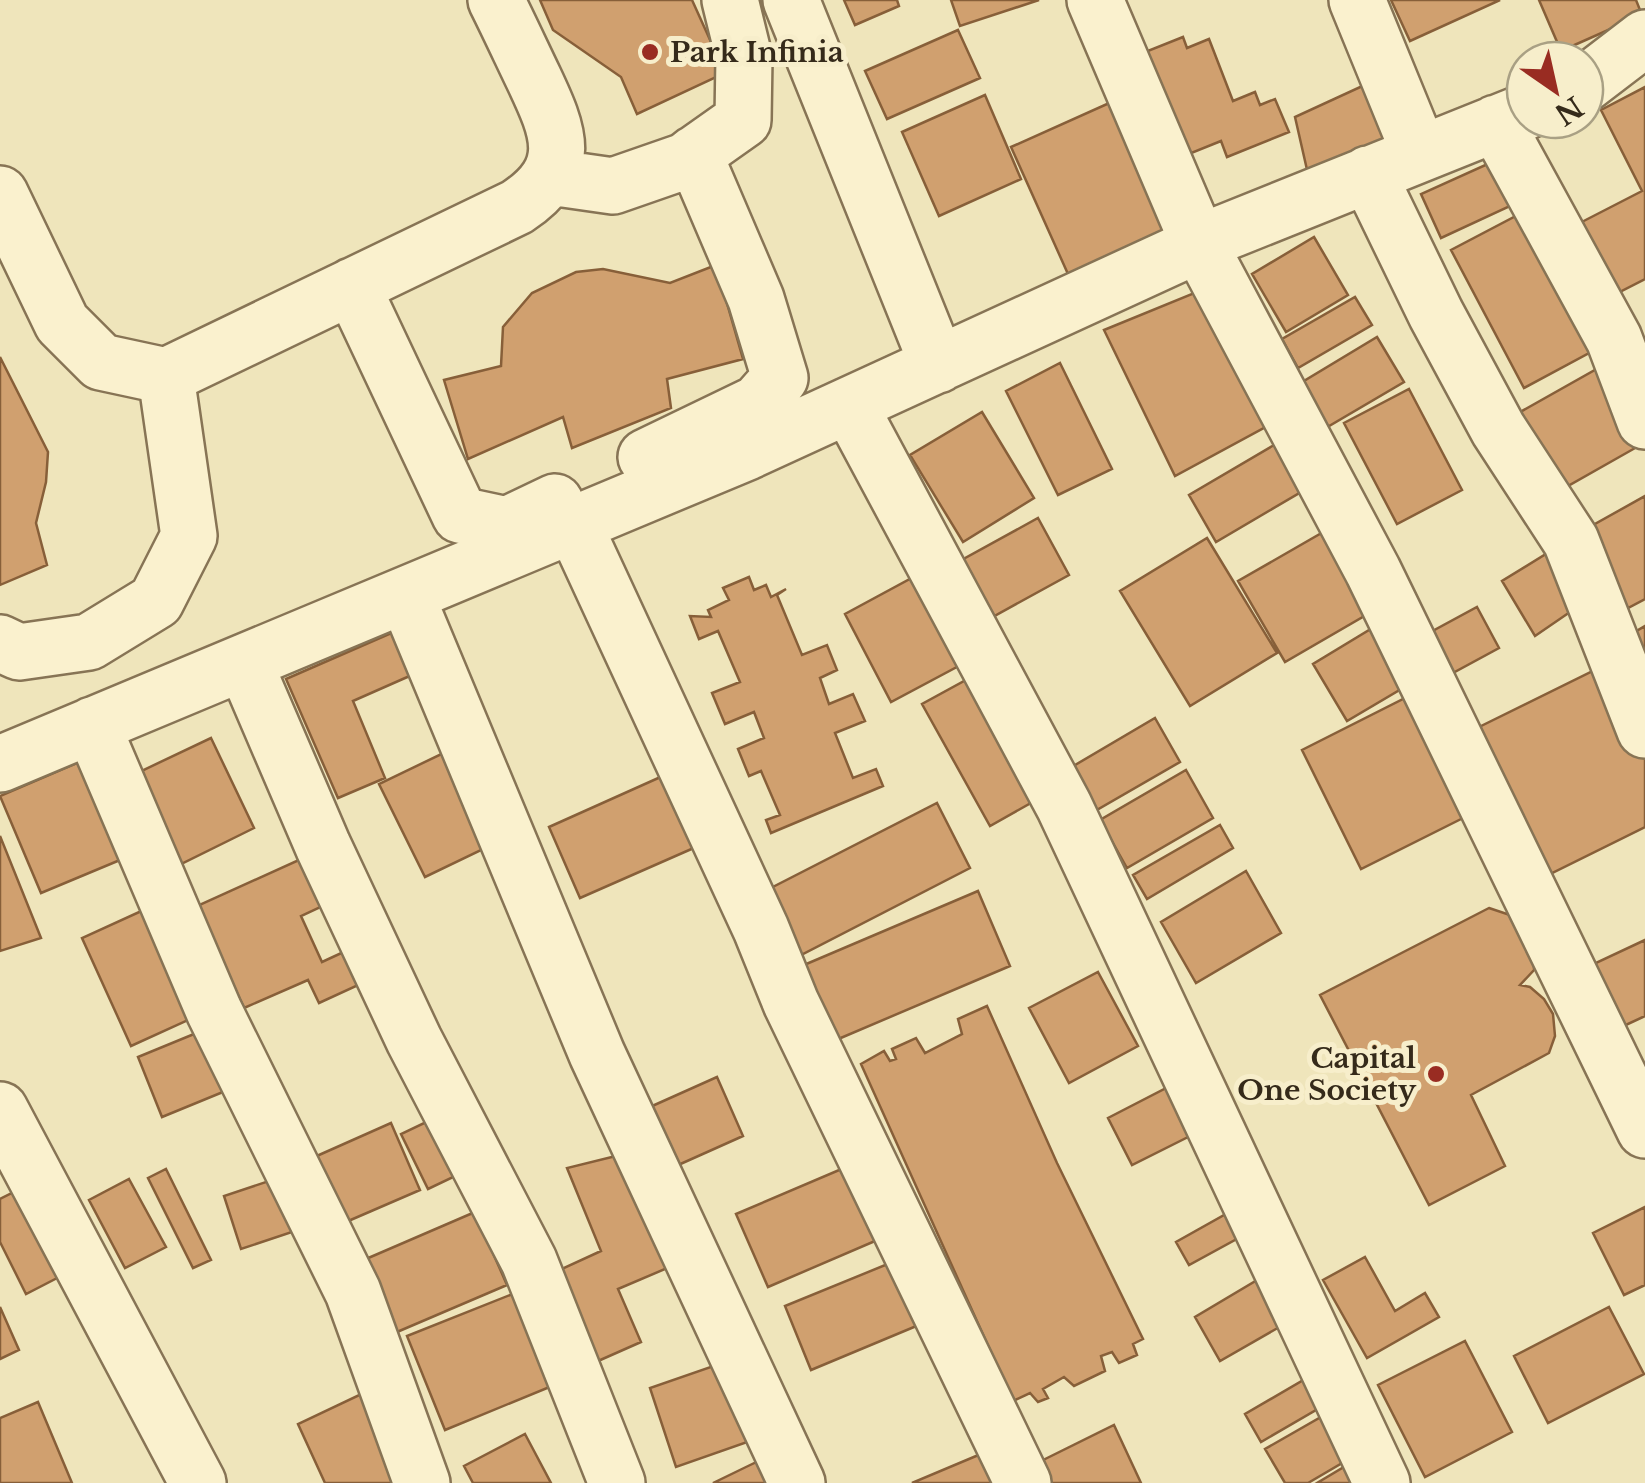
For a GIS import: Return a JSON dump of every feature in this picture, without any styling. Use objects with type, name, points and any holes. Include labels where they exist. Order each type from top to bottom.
[{"type":"street","points":[[0,194],[62,323],[102,362],[166,376],[540,192],[556,160],[554,121],[496,0]]},
{"type":"street","points":[[550,177],[613,186],[694,154],[743,120],[744,57],[730,0]]},
{"type":"street","points":[[790,0],[938,364]]},
{"type":"street","points":[[1094,0],[1200,244],[1381,588],[1645,1130]]},
{"type":"street","points":[[1357,0],[1420,154]]},
{"type":"street","points":[[1605,69],[1645,38]]},
{"type":"street","points":[[0,764],[574,525],[849,406],[1200,244],[1505,120]]},
{"type":"street","points":[[1520,140],[1614,339],[1645,420]]},
{"type":"street","points":[[352,286],[460,515],[508,526],[758,403],[780,378],[756,299],[694,154]]},
{"type":"street","points":[[1368,174],[1498,430],[1571,541],[1645,730]]},
{"type":"street","points":[[0,642],[19,652],[89,642],[156,601],[189,536],[166,376]]},
{"type":"street","points":[[849,406],[1064,806],[1382,1483]]},
{"type":"street","points":[[574,525],[761,929],[791,1003],[1024,1483]]},
{"type":"street","points":[[406,595],[598,1054],[797,1483]]},
{"type":"street","points":[[244,662],[323,846],[414,1040],[529,1261],[617,1483]]},
{"type":"street","points":[[92,725],[214,1011],[352,1292],[422,1483]]},
{"type":"street","points":[[0,1110],[198,1483]]},
{"type":"building","name":"Park Infinia","points":[[540,0],[692,0],[725,73],[637,114],[621,77],[553,30]]},
{"type":"building","points":[[844,0],[897,0],[899,6],[855,25]]},
{"type":"building","points":[[951,0],[1039,0],[960,26]]},
{"type":"building","points":[[1391,0],[1500,0],[1410,41]]},
{"type":"building","points":[[1539,0],[1636,0],[1642,15],[1586,40],[1556,40]]},
{"type":"building","points":[[958,30],[980,78],[887,119],[865,71]]},
{"type":"building","points":[[1183,37],[1187,48],[1209,39],[1233,101],[1255,92],[1260,105],[1275,99],[1289,132],[1227,157],[1221,141],[1184,156],[1125,60]]},
{"type":"building","points":[[1382,77],[1414,152],[1313,196],[1295,117]]},
{"type":"building","points":[[1645,87],[1645,279],[1604,300],[1574,226],[1642,191],[1605,118],[1605,108]]},
{"type":"building","points":[[985,95],[1021,179],[939,216],[902,132]]},
{"type":"building","points":[[1116,100],[1172,227],[1068,274],[1011,147]]},
{"type":"building","points":[[1501,158],[1521,201],[1441,238],[1421,194]]},
{"type":"building","points":[[1531,208],[1604,345],[1524,388],[1451,250]]},
{"type":"building","points":[[1314,237],[1348,295],[1286,332],[1252,274]]},
{"type":"building","points":[[716,265],[743,359],[667,379],[671,408],[572,448],[563,417],[468,459],[444,380],[501,366],[503,327],[532,293],[576,272],[603,269],[670,283]]},
{"type":"building","points":[[1204,289],[1271,424],[1175,476],[1104,330]]},
{"type":"building","points":[[1355,297],[1372,325],[1298,368],[1282,339]]},
{"type":"building","points":[[1377,337],[1404,382],[1324,429],[1299,384]]},
{"type":"building","points":[[0,357],[48,452],[46,482],[36,523],[47,565],[0,585]]},
{"type":"building","points":[[1060,363],[1112,469],[1058,495],[1006,391]]},
{"type":"building","points":[[1602,366],[1644,443],[1559,491],[1506,420]]},
{"type":"building","points":[[1409,389],[1462,490],[1397,524],[1344,423]]},
{"type":"building","points":[[982,412],[1034,498],[963,542],[910,455]]},
{"type":"building","points":[[1286,438],[1313,485],[1216,542],[1189,495]]},
{"type":"building","points":[[1645,496],[1645,599],[1628,608],[1586,529]]},
{"type":"building","points":[[1038,518],[1069,575],[989,619],[958,562]]},
{"type":"building","points":[[1339,523],[1385,604],[1285,662],[1238,581]]},
{"type":"building","points":[[1207,538],[1277,653],[1190,706],[1120,591]]},
{"type":"building","points":[[1554,549],[1570,612],[1535,636],[1502,581]]},
{"type":"building","points":[[921,573],[968,661],[891,702],[845,614]]},
{"type":"building","points":[[749,577],[754,590],[766,585],[771,597],[786,589],[777,595],[802,655],[827,645],[837,670],[820,678],[829,704],[853,694],[865,721],[835,733],[853,778],[876,769],[883,786],[771,833],[766,820],[780,815],[761,771],[749,776],[738,749],[764,738],[754,712],[725,724],[712,693],[740,682],[718,631],[699,639],[690,616],[711,617],[708,610],[729,600],[723,588]]},
{"type":"building","points":[[1477,607],[1499,648],[1438,681],[1416,640]]},
{"type":"building","points":[[412,624],[430,667],[353,701],[385,778],[338,798],[286,679]]},
{"type":"building","points":[[1379,624],[1413,682],[1347,721],[1313,664]]},
{"type":"building","points":[[1645,626],[1645,666],[1628,636]]},
{"type":"building","points":[[1601,667],[1645,758],[1645,827],[1544,877],[1473,730]]},
{"type":"building","points":[[977,674],[1045,795],[990,826],[922,704]]},
{"type":"building","points":[[1421,690],[1481,809],[1361,869],[1302,750]]},
{"type":"building","points":[[1155,718],[1180,762],[1095,811],[1070,768]]},
{"type":"building","points":[[211,738],[254,828],[177,866],[133,775]]},
{"type":"building","points":[[454,748],[500,841],[425,877],[379,784]]},
{"type":"building","points":[[91,757],[132,855],[41,893],[0,796]]},
{"type":"building","points":[[1186,770],[1213,818],[1127,868],[1100,820]]},
{"type":"building","points":[[665,775],[696,847],[580,898],[549,827]]},
{"type":"building","points":[[937,803],[970,868],[801,955],[767,890]]},
{"type":"building","points":[[1220,825],[1233,848],[1147,899],[1133,875]]},
{"type":"building","points":[[0,836],[41,938],[0,951]]},
{"type":"building","points":[[321,850],[342,897],[301,916],[322,962],[363,943],[378,976],[319,1003],[308,980],[244,1008],[197,906]]},
{"type":"building","points":[[1246,871],[1281,933],[1196,983],[1161,922]]},
{"type":"building","points":[[978,891],[1010,966],[836,1040],[804,965]]},
{"type":"building","points":[[148,908],[197,1016],[131,1046],[82,938]]},
{"type":"building","name":"Capital One Society","points":[[1489,908],[1516,917],[1534,954],[1534,970],[1520,985],[1530,987],[1544,999],[1553,1014],[1555,1036],[1549,1053],[1471,1095],[1505,1166],[1429,1205],[1320,995]]},
{"type":"building","points":[[1645,940],[1645,1016],[1615,1030],[1585,968]]},
{"type":"building","points":[[1098,972],[1138,1046],[1069,1083],[1029,1008]]},
{"type":"building","points":[[987,1006],[1057,1163],[1143,1339],[1133,1344],[1137,1355],[1119,1363],[1112,1352],[1101,1356],[1105,1371],[1074,1386],[1064,1377],[1043,1389],[1048,1398],[1038,1402],[1030,1393],[1013,1401],[861,1064],[884,1051],[890,1061],[896,1059],[892,1049],[916,1038],[925,1053],[962,1034],[958,1019]]},
{"type":"building","points":[[216,1025],[240,1085],[162,1117],[138,1057]]},
{"type":"building","points":[[717,1077],[743,1136],[676,1166],[650,1107]]},
{"type":"building","points":[[1176,1083],[1200,1131],[1132,1165],[1108,1118]]},
{"type":"building","points":[[441,1115],[468,1170],[428,1189],[401,1134]]},
{"type":"building","points":[[391,1123],[420,1190],[339,1225],[310,1159]]},
{"type":"building","points":[[624,1154],[672,1266],[618,1289],[641,1342],[580,1369],[540,1279],[601,1251],[567,1168]]},
{"type":"building","points":[[851,1165],[882,1238],[768,1287],[736,1214]]},
{"type":"building","points":[[166,1169],[211,1260],[193,1268],[148,1178]]},
{"type":"building","points":[[287,1175],[304,1228],[241,1249],[224,1196]]},
{"type":"building","points":[[129,1179],[166,1247],[125,1268],[89,1200]]},
{"type":"building","points":[[18,1190],[61,1276],[26,1294],[0,1242],[0,1199]]},
{"type":"building","points":[[1242,1205],[1255,1229],[1189,1265],[1176,1242]]},
{"type":"building","points":[[1645,1207],[1645,1285],[1624,1295],[1593,1233]]},
{"type":"building","points":[[475,1212],[507,1285],[390,1335],[359,1262]]},
{"type":"building","points":[[1365,1257],[1395,1311],[1425,1293],[1439,1317],[1367,1358],[1323,1280]]},
{"type":"building","points":[[900,1259],[926,1322],[811,1370],[785,1306]]},
{"type":"building","points":[[1269,1273],[1295,1318],[1220,1361],[1195,1317]]},
{"type":"building","points":[[515,1293],[552,1386],[445,1430],[407,1336]]},
{"type":"building","points":[[0,1307],[19,1350],[0,1359]]},
{"type":"building","points":[[1609,1307],[1644,1374],[1548,1423],[1514,1356]]},
{"type":"building","points":[[1465,1341],[1512,1432],[1425,1477],[1378,1385]]},
{"type":"building","points":[[725,1362],[753,1440],[676,1467],[650,1388]]},
{"type":"building","points":[[1312,1375],[1328,1403],[1261,1442],[1245,1414]]},
{"type":"building","points":[[372,1389],[415,1483],[325,1483],[298,1424]]},
{"type":"building","points":[[38,1402],[72,1483],[0,1483],[0,1418]]},
{"type":"building","points":[[1328,1413],[1354,1456],[1308,1483],[1285,1483],[1265,1449]]},
{"type":"building","points":[[1114,1425],[1141,1483],[1029,1483],[1023,1470]]},
{"type":"building","points":[[525,1434],[551,1483],[473,1483],[464,1466]]},
{"type":"building","points":[[988,1451],[1002,1483],[912,1483]]},
{"type":"building","points":[[773,1454],[787,1483],[713,1483],[746,1467]]},
{"type":"building","points":[[1359,1458],[1373,1483],[1317,1483]]},
{"type":"place","name":"Park Infinia","points":[[650,52]]},
{"type":"place","name":"Capital One Society","points":[[1436,1074]]}]
